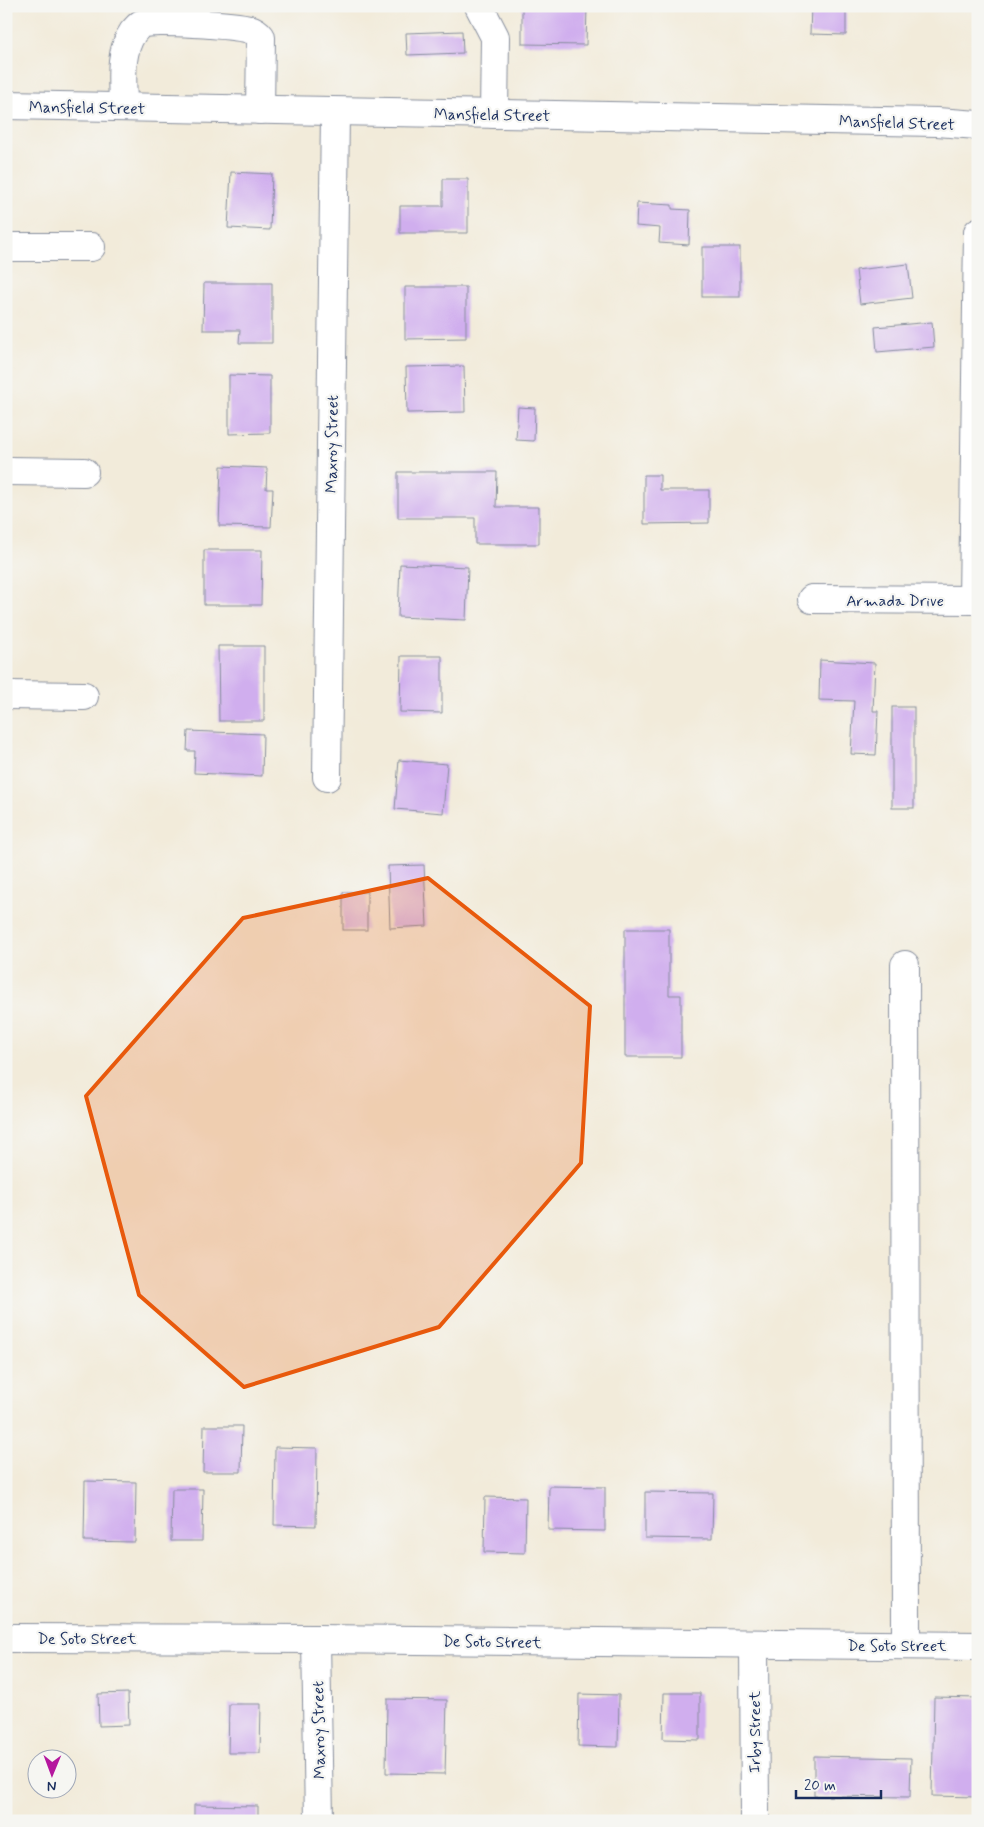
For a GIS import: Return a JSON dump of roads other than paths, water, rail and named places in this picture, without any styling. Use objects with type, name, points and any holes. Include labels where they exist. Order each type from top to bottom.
[{"type":"street","points":[[479,6],[495,37],[494,114]]},
{"type":"street","points":[[123,107],[122,65],[127,44],[141,24],[152,22],[218,25],[249,29],[258,33],[261,37],[260,110]]},
{"type":"street","name":"Mansfield Street","points":[[6,105],[928,122],[978,125]]},
{"type":"street","name":"Maxroy Street","points":[[327,777],[335,112]]},
{"type":"street","points":[[975,600],[978,232]]},
{"type":"street","points":[[6,246],[90,247]]},
{"type":"street","points":[[6,471],[84,472]]},
{"type":"street","name":"Armada Drive","points":[[812,599],[975,600]]},
{"type":"street","points":[[6,695],[84,696]]},
{"type":"street","points":[[905,965],[906,1645]]},
{"type":"street","name":"De Soto Street","points":[[6,1638],[316,1639],[978,1646]]},
{"type":"street","name":"Maxroy Street","points":[[316,1639],[319,1821]]},
{"type":"street","name":"Irby Street","points":[[754,1644],[755,1821]]}]
